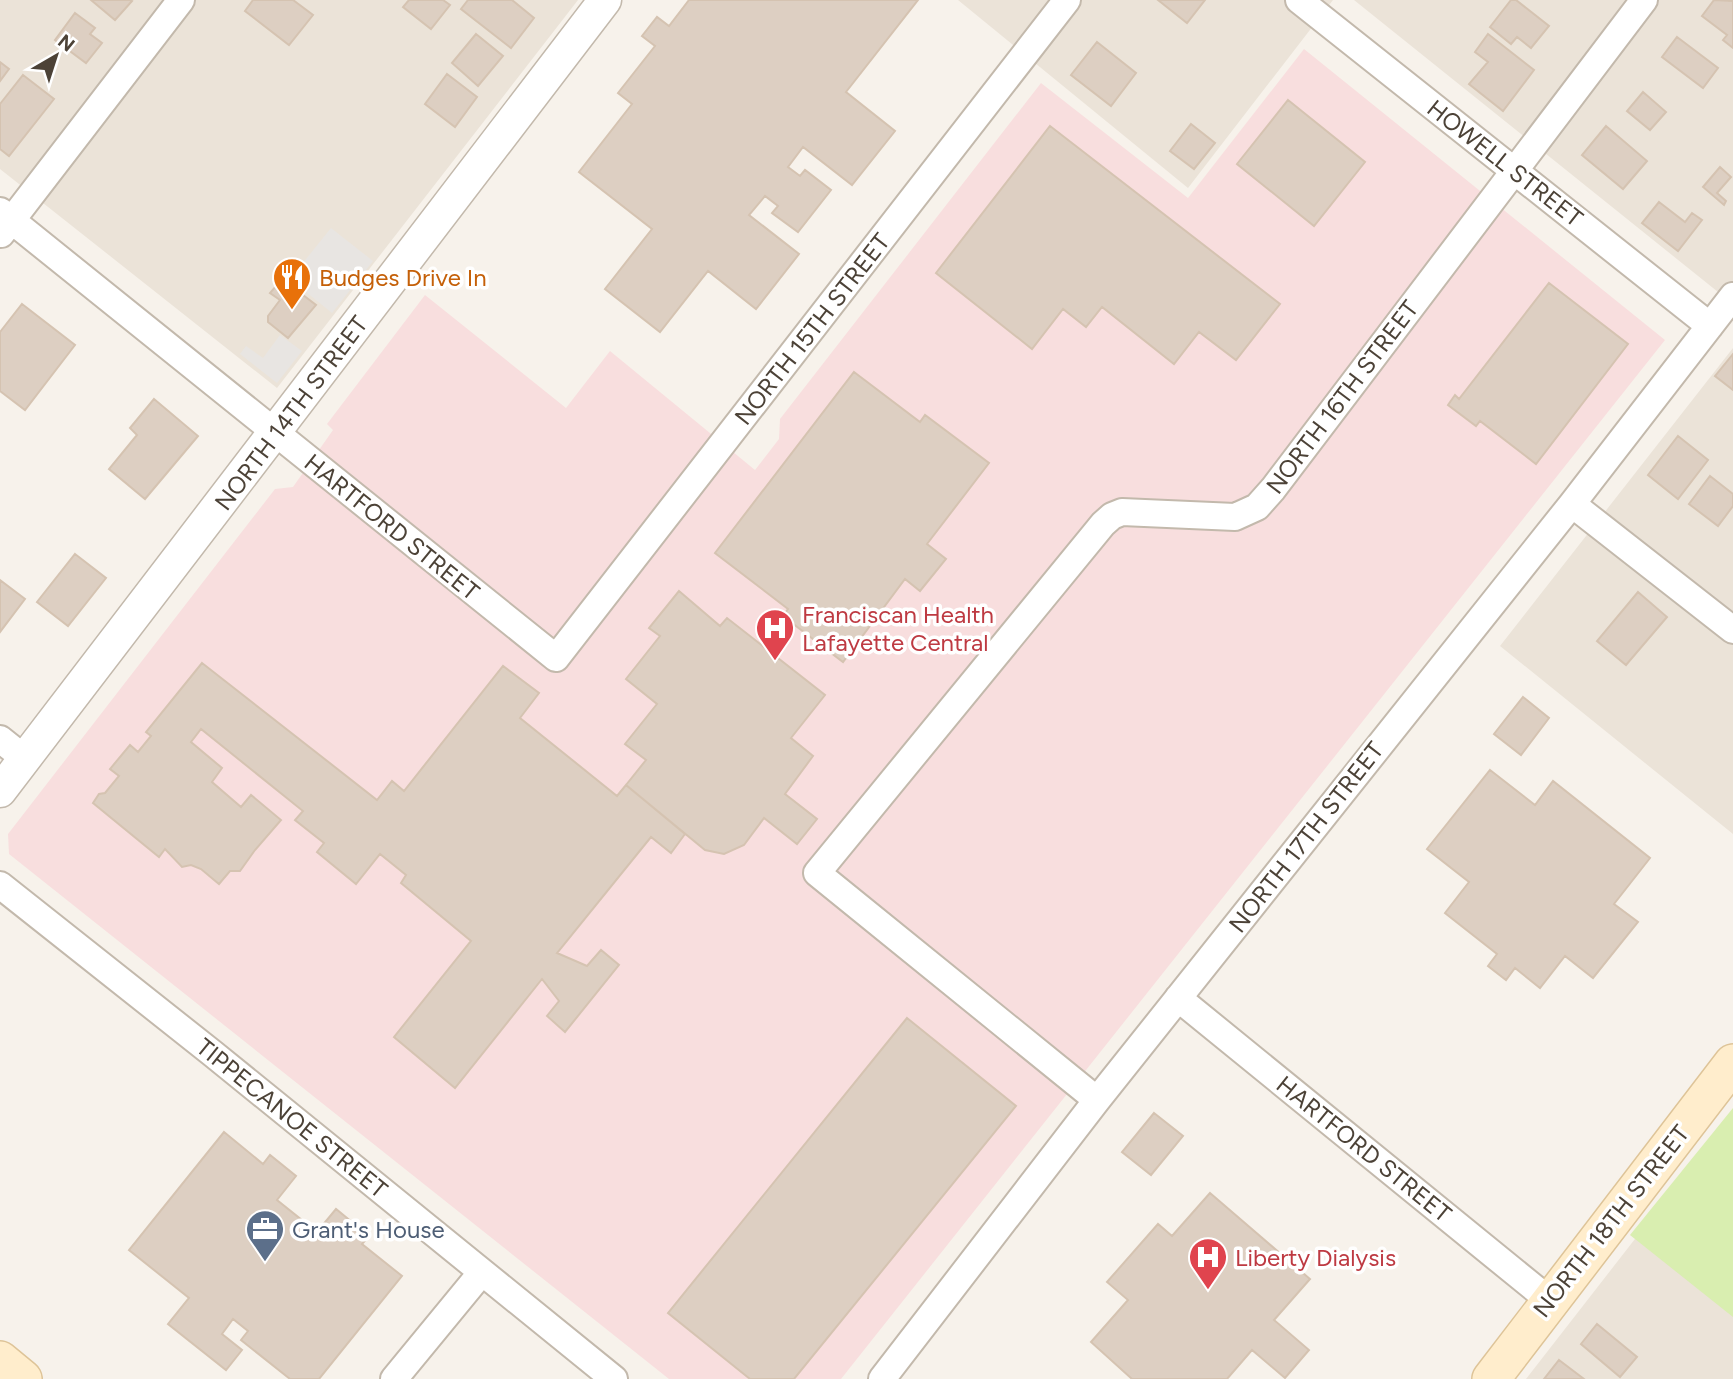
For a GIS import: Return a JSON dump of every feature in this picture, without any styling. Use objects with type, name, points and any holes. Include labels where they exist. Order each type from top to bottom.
[{"type":"main road","name":"NORTH 18TH STREET","points":[[1491,1379],[1733,1063]]},
{"type":"street","points":[[4,222],[181,0]]},
{"type":"street","name":"NORTH 14TH STREET","points":[[0,791],[605,0]]},
{"type":"street","name":"NORTH 15TH STREET","points":[[556,658],[1068,0]]},
{"type":"street","name":"HOWELL STREET","points":[[1299,0],[1710,326]]},
{"type":"street","name":"NORTH 16TH STREET","points":[[1097,1100],[817,873],[1112,516],[1122,512],[1235,517],[1257,507],[1644,0]]},
{"type":"street","name":"HARTFORD STREET","points":[[4,222],[276,433],[556,658]]},
{"type":"street","name":"NORTH 17TH STREET","points":[[882,1379],[1097,1100],[1572,504],[1733,296]]},
{"type":"street","points":[[1572,504],[1733,630]]},
{"type":"street","points":[[0,739],[25,759]]},
{"type":"street","name":"TIPPECANOE STREET","points":[[0,886],[614,1379]]},
{"type":"street","name":"HARTFORD STREET","points":[[1178,998],[1549,1300]]},
{"type":"street","points":[[394,1379],[482,1272]]},
{"type":"shaded area","points":[[0,0],[578,0],[277,388],[0,169]]},
{"type":"shaded area","points":[[958,0],[1333,0],[1188,188]]},
{"type":"shaded area","points":[[1354,0],[1733,0],[1733,304]]},
{"type":"shaded area","name":"Franciscan Health Lafayette Central","points":[[1304,49],[1665,340],[841,1379],[669,1379],[9,854],[8,834],[275,489],[293,487],[333,430],[327,424],[425,295],[566,408],[610,351],[755,470],[779,439],[780,419],[1041,83],[1188,198]]},
{"type":"shaded area","points":[[331,228],[373,261],[332,313],[290,279]]},
{"type":"shaded area","points":[[280,335],[302,351],[277,383],[240,354],[246,346],[263,358]]},
{"type":"shaded area","points":[[1733,348],[1733,834],[1500,646]]},
{"type":"shaded area","points":[[1733,1113],[1733,1379],[1526,1379]]},
{"type":"green space","points":[[1733,1108],[1733,1317],[1630,1235]]},
{"type":"building","points":[[91,0],[130,0],[132,1],[115,20]]},
{"type":"building","points":[[253,0],[293,0],[313,15],[289,45],[245,11]]},
{"type":"building","points":[[409,0],[443,0],[450,5],[431,29],[403,7]]},
{"type":"building","points":[[468,0],[512,0],[534,18],[511,48],[461,9]]},
{"type":"building","points":[[689,0],[918,0],[846,92],[895,131],[852,185],[803,147],[788,167],[800,176],[805,170],[831,190],[798,232],[772,213],[778,206],[765,196],[749,215],[799,254],[756,309],[708,271],[660,332],[605,289],[652,229],[579,172],[632,104],[618,93],[655,46],[642,36],[657,17],[669,26]]},
{"type":"building","points":[[1158,0],[1205,0],[1187,23]]},
{"type":"building","points":[[1511,0],[1516,0],[1549,26],[1531,48],[1517,37],[1511,44],[1490,27]]},
{"type":"building","points":[[1714,0],[1733,1],[1733,48],[1723,40],[1727,35],[1702,16]]},
{"type":"building","points":[[75,13],[95,28],[90,34],[102,43],[86,63],[55,40]]},
{"type":"building","points":[[476,34],[503,56],[478,86],[452,63]]},
{"type":"building","points":[[1488,34],[1534,70],[1503,111],[1469,84],[1488,62],[1475,52]]},
{"type":"building","points":[[1677,37],[1718,68],[1703,88],[1662,57]]},
{"type":"building","points":[[1097,42],[1136,73],[1111,106],[1071,75]]},
{"type":"building","points":[[0,62],[9,69],[0,81]]},
{"type":"building","points":[[447,74],[477,97],[455,127],[425,104]]},
{"type":"building","points":[[23,75],[54,99],[9,156],[0,149],[0,104]]},
{"type":"building","points":[[1643,92],[1666,112],[1650,130],[1627,111]]},
{"type":"building","points":[[1288,100],[1365,162],[1314,226],[1237,164]]},
{"type":"building","points":[[1191,124],[1215,143],[1194,169],[1170,151]]},
{"type":"building","points":[[1050,126],[1280,304],[1236,360],[1199,332],[1174,364],[1102,307],[1086,327],[1063,309],[1032,349],[936,273]]},
{"type":"building","points":[[1606,126],[1647,161],[1623,189],[1582,155]]},
{"type":"building","points":[[1720,167],[1731,177],[1717,193],[1726,201],[1724,205],[1703,187]]},
{"type":"building","points":[[1659,202],[1685,222],[1692,213],[1702,220],[1678,251],[1642,223]]},
{"type":"building","name":"Budges Drive In","points":[[282,279],[316,305],[288,338],[268,322],[268,316],[280,300],[270,293]]},
{"type":"building","points":[[1549,283],[1628,344],[1536,464],[1480,421],[1476,426],[1448,405],[1455,395],[1459,399]]},
{"type":"building","points":[[22,304],[75,345],[25,410],[0,391],[0,332]]},
{"type":"building","points":[[1733,354],[1733,390],[1715,376]]},
{"type":"building","points":[[854,372],[920,422],[925,415],[989,463],[927,544],[946,559],[920,591],[905,579],[843,662],[783,616],[788,609],[715,553]]},
{"type":"building","points":[[154,399],[198,436],[145,499],[109,469],[137,435],[130,428]]},
{"type":"building","points":[[1678,436],[1708,460],[1678,499],[1648,475]]},
{"type":"building","points":[[1710,476],[1733,494],[1733,506],[1718,526],[1689,504]]},
{"type":"building","points":[[75,554],[106,578],[68,626],[37,602]]},
{"type":"building","points":[[0,580],[25,599],[0,632]]},
{"type":"building","points":[[679,591],[720,626],[727,618],[825,695],[791,738],[813,756],[785,794],[817,819],[797,844],[764,818],[744,845],[724,854],[705,850],[626,785],[646,760],[625,744],[657,704],[626,679],[660,636],[649,628]]},
{"type":"building","points":[[1638,592],[1667,617],[1626,665],[1597,641]]},
{"type":"building","points":[[202,663],[377,800],[392,781],[404,791],[503,666],[539,693],[520,718],[617,796],[626,785],[685,834],[671,853],[651,837],[557,953],[587,966],[601,950],[619,965],[565,1032],[547,1016],[559,1001],[542,979],[455,1088],[394,1037],[471,941],[401,883],[406,875],[380,854],[356,884],[317,852],[324,843],[295,820],[303,811],[201,729],[191,742],[222,768],[212,782],[241,807],[251,795],[281,820],[240,871],[230,871],[219,884],[201,869],[191,865],[182,867],[165,849],[159,857],[93,803],[119,776],[110,769],[130,745],[138,752],[151,736],[146,732]]},
{"type":"building","points":[[1523,697],[1549,718],[1521,755],[1494,734]]},
{"type":"building","points":[[1490,770],[1535,805],[1553,781],[1650,858],[1614,904],[1638,922],[1593,978],[1565,956],[1540,988],[1515,968],[1506,980],[1488,966],[1497,954],[1445,913],[1469,882],[1427,849]]},
{"type":"building","points":[[907,1018],[1016,1106],[794,1379],[750,1379],[668,1313]]},
{"type":"building","points":[[1154,1113],[1183,1136],[1151,1175],[1122,1152]]},
{"type":"building","name":"Grant's House","points":[[224,1132],[263,1164],[270,1155],[296,1176],[277,1200],[317,1232],[336,1209],[369,1236],[362,1244],[402,1276],[319,1379],[290,1379],[241,1340],[248,1331],[233,1319],[222,1334],[242,1350],[226,1370],[168,1324],[189,1298],[129,1250]]},
{"type":"building","name":"Liberty Dialysis","points":[[1210,1193],[1310,1279],[1274,1320],[1309,1350],[1285,1378],[1252,1350],[1227,1379],[1132,1379],[1091,1342],[1128,1300],[1107,1282],[1158,1224],[1172,1236]]},
{"type":"building","points":[[1597,1324],[1637,1357],[1620,1377],[1581,1344]]},
{"type":"building","points":[[1559,1360],[1584,1379],[1544,1379]]},
{"type":"place","name":"Budges Drive In","points":[[292,311]]},
{"type":"place","name":"Franciscan Health Lafayette Central","points":[[775,662]]},
{"type":"place","name":"Grant's House","points":[[265,1263]]},
{"type":"place","name":"Liberty Dialysis","points":[[1208,1291]]}]
